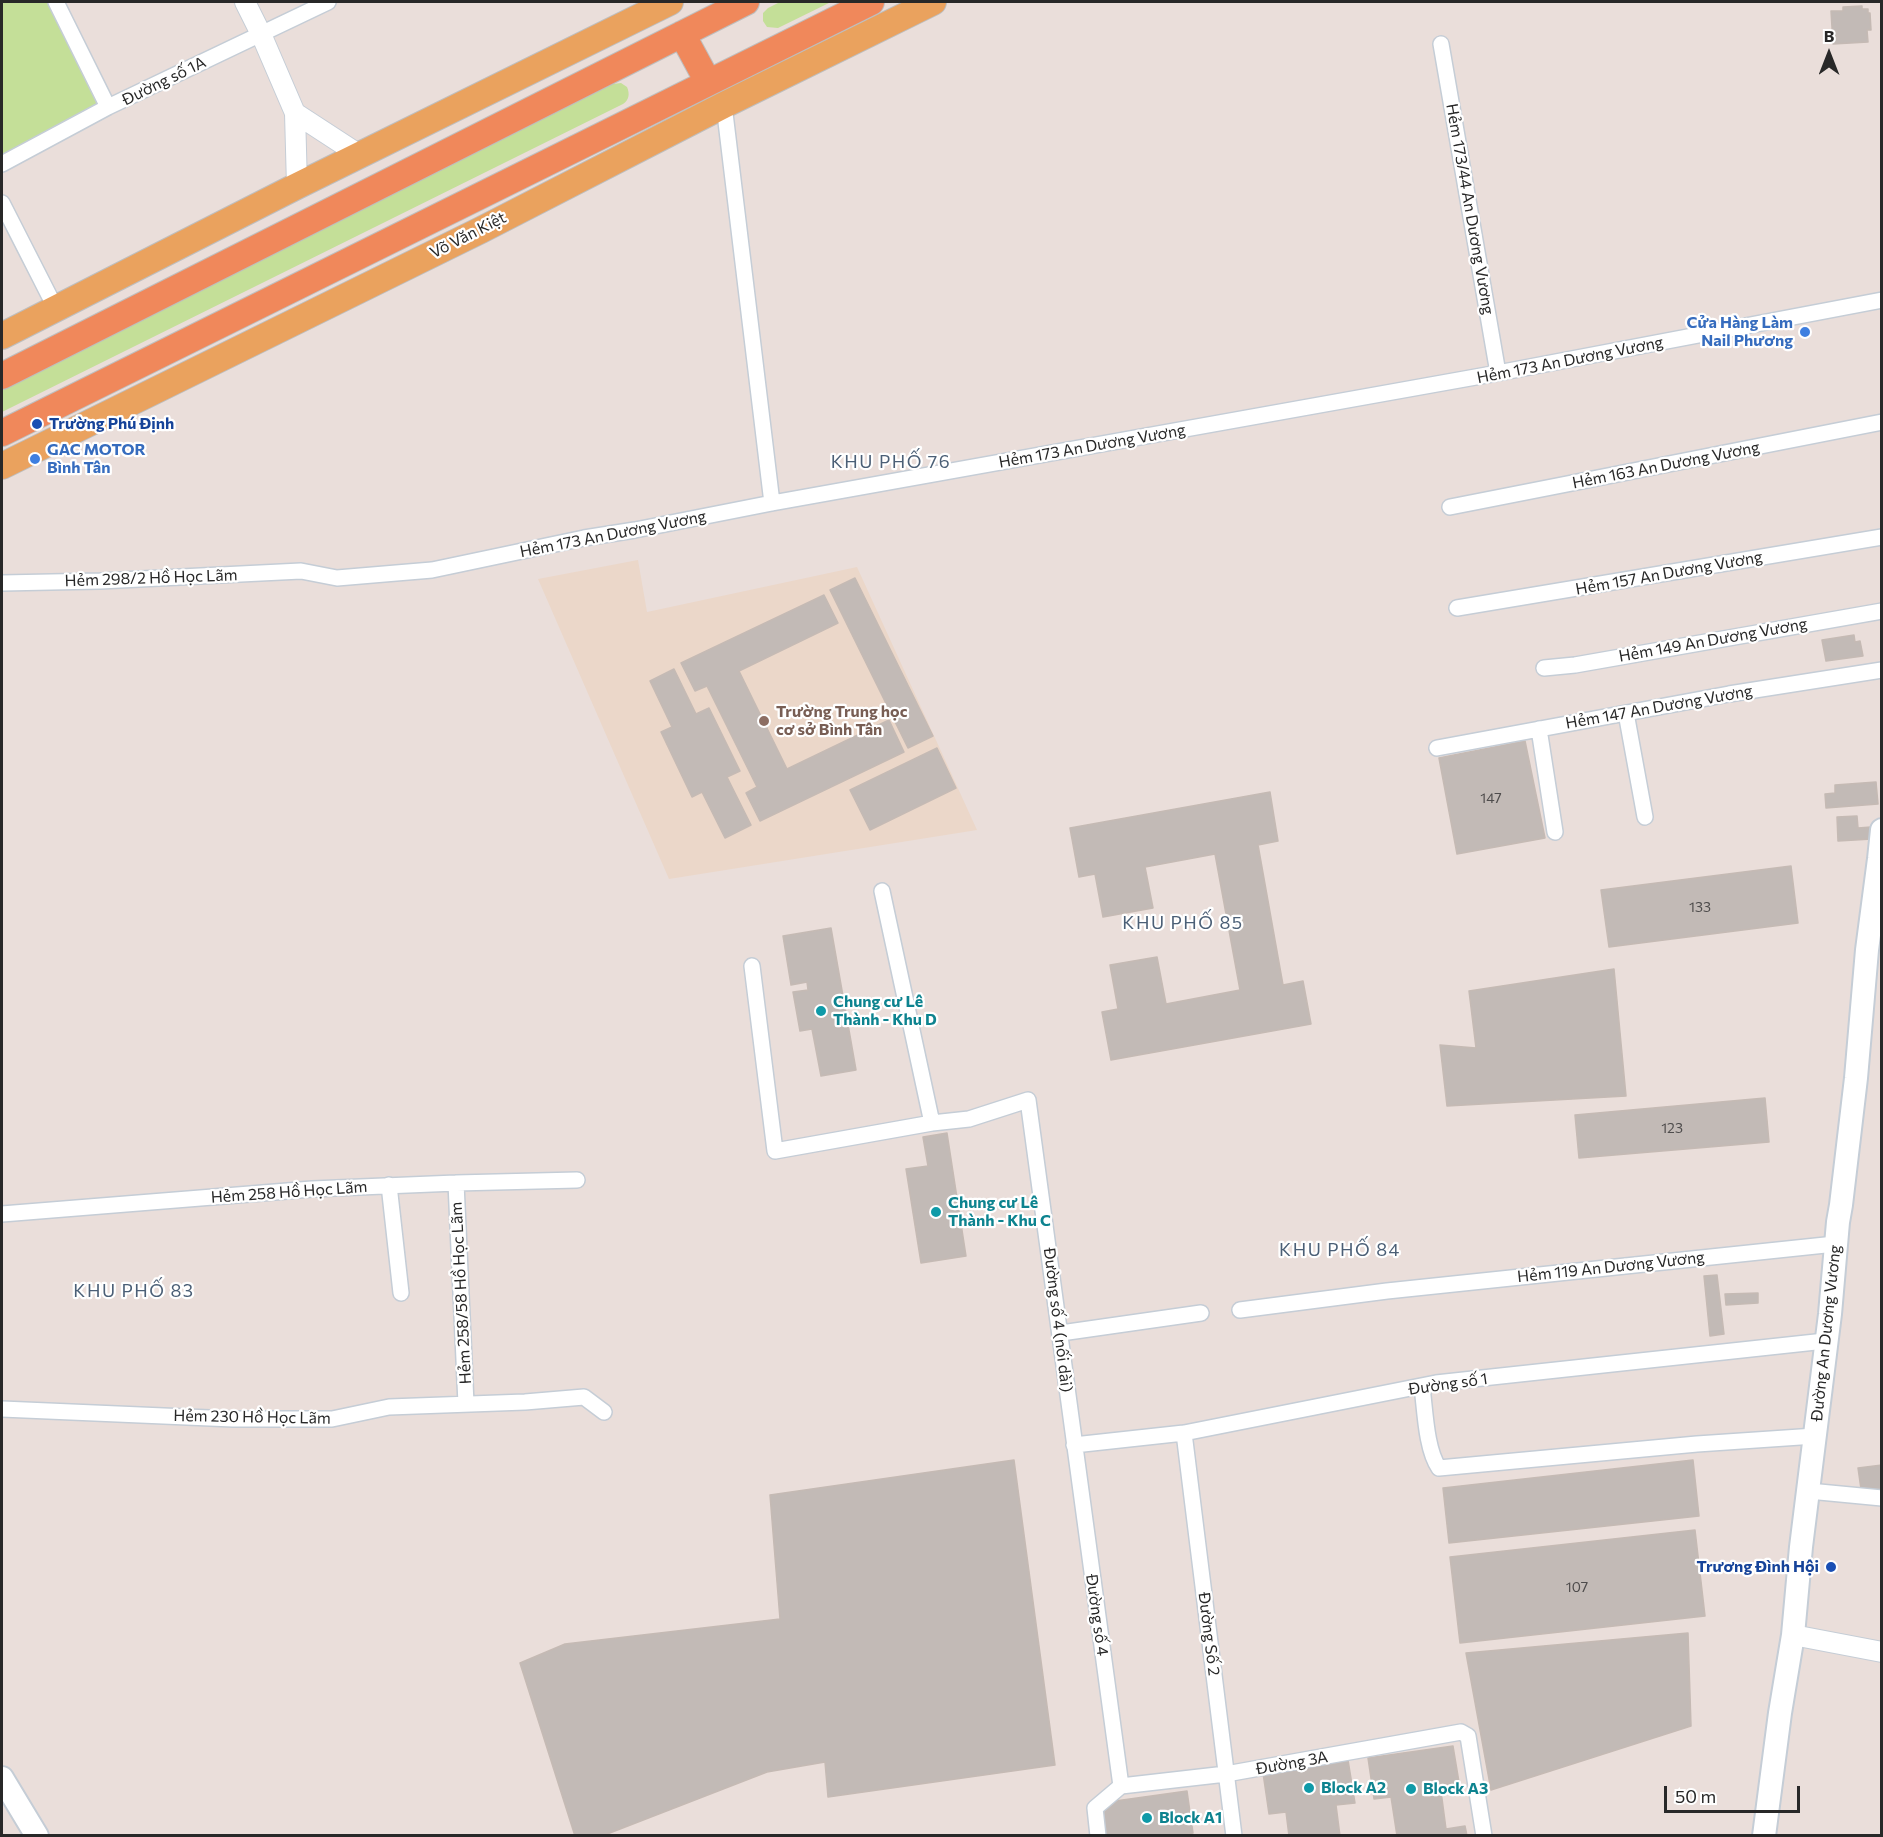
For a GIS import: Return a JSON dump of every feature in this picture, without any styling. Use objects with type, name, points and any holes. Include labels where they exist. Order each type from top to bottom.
[{"type":"highway","points":[[2,375],[746,2]]},
{"type":"highway","name":"Võ Văn Kiệt","points":[[2,433],[871,2]]},
{"type":"highway","points":[[682,34],[708,82]]},
{"type":"main road","points":[[2,336],[297,186],[670,2]]},
{"type":"main road","name":"Võ Văn Kiệt","points":[[2,466],[481,230],[724,105],[933,2]]},
{"type":"main road","name":"Đường An Dương Vương","points":[[1764,1836],[1793,1635],[1856,1078],[1860,1017],[1875,928],[1881,830]]},
{"type":"main road","points":[[2,1778],[37,1836]]},
{"type":"street","points":[[56,2],[108,107]]},
{"type":"street","points":[[244,2],[261,34],[295,113],[297,186]]},
{"type":"street","name":"Đường số 1A","points":[[2,164],[108,107],[328,2]]},
{"type":"street","name":"Hẻm 173/44 An Dương Vương","points":[[1441,44],[1498,374]]},
{"type":"street","points":[[724,105],[772,504]]},
{"type":"street","points":[[295,113],[361,156]]},
{"type":"street","points":[[2,203],[56,309]]},
{"type":"street","name":"Hẻm 173 An Dương Vương","points":[[301,571],[337,578],[432,570],[584,538],[1498,374],[1881,300]]},
{"type":"street","name":"Hẻm 163 An Dương Vương","points":[[1450,507],[1881,422]]},
{"type":"street","name":"Hẻm 157 An Dương Vương","points":[[1457,608],[1881,537]]},
{"type":"street","name":"Hẻm 298/2 Hồ Học Lãm","points":[[2,583],[100,581],[301,571]]},
{"type":"street","name":"Hẻm 149 An Dương Vương","points":[[1544,669],[1881,611]]},
{"type":"street","name":"Hẻm 147 An Dương Vương","points":[[1437,748],[1729,694],[1881,670]]},
{"type":"street","points":[[1626,713],[1645,817]]},
{"type":"street","points":[[1539,729],[1555,832]]},
{"type":"street","points":[[752,966],[776,1151],[932,1124],[882,891]]},
{"type":"street","name":"Đường số 4 (nối dài)","points":[[932,1124],[969,1119],[1028,1100],[1061,1333],[1074,1445]]},
{"type":"street","name":"Hẻm 258 Hồ Học Lãm","points":[[2,1214],[312,1189],[577,1180]]},
{"type":"street","name":"Hẻm 258/58 Hồ Học Lãm","points":[[456,1183],[466,1404]]},
{"type":"street","points":[[389,1185],[401,1293]]},
{"type":"street","name":"Hẻm 119 An Dương Vương","points":[[1240,1310],[1387,1291],[1836,1244]]},
{"type":"street","points":[[1061,1333],[1201,1313]]},
{"type":"street","name":"Đường số 1","points":[[1074,1445],[1184,1433],[1436,1383],[1825,1341]]},
{"type":"street","points":[[1422,1386],[1430,1442],[1434,1460],[1439,1468],[1697,1443],[1815,1436]]},
{"type":"street","name":"Hẻm 230 Hồ Học Lãm","points":[[2,1409],[233,1419],[332,1419],[389,1407],[584,1397],[604,1412]]},
{"type":"street","name":"Đường Số 2","points":[[1184,1433],[1234,1836]]},
{"type":"street","name":"Đường số 4","points":[[1074,1445],[1121,1786]]},
{"type":"street","points":[[1809,1491],[1881,1498]]},
{"type":"street","points":[[1793,1635],[1881,1652]]},
{"type":"street","name":"Đường 3A","points":[[1121,1786],[1226,1774],[1461,1732],[1468,1736],[1484,1836]]},
{"type":"street","points":[[1098,1836],[1095,1808],[1121,1786]]},
{"type":"shaded area","name":"Trường Trung học cơ sở Bình Tân","points":[[638,560],[647,612],[857,567],[977,830],[669,879],[538,579]]},
{"type":"green space","points":[[2,2],[48,2],[99,103],[2,155]]},
{"type":"green space","points":[[780,2],[831,2],[778,28],[767,27],[763,21],[763,13]]},
{"type":"green space","points":[[621,83],[627,87],[628,92],[628,99],[623,104],[2,412],[2,386],[613,84]]},
{"type":"building","points":[[1862,6],[1862,9],[1868,9],[1870,13],[1871,30],[1867,30],[1868,42],[1833,44],[1831,11],[1843,11],[1843,7]]},
{"type":"building","points":[[855,578],[933,736],[908,748],[830,590]]},
{"type":"building","points":[[824,595],[838,623],[739,671],[787,769],[889,720],[904,752],[760,821],[746,793],[757,787],[707,686],[695,691],[681,663]]},
{"type":"building","points":[[1854,635],[1855,642],[1860,641],[1863,656],[1826,661],[1822,640]]},
{"type":"building","points":[[674,669],[696,714],[709,708],[740,771],[727,777],[751,825],[725,838],[702,792],[692,797],[661,732],[672,727],[650,681]]},
{"type":"building","points":[[1525,741],[1545,838],[1457,854],[1439,758]]},
{"type":"building","points":[[937,748],[956,788],[870,830],[850,790]]},
{"type":"building","points":[[1876,782],[1878,804],[1826,808],[1825,794],[1835,793],[1835,785]]},
{"type":"building","points":[[1270,792],[1278,841],[1258,845],[1283,985],[1303,981],[1311,1024],[1111,1060],[1102,1012],[1118,1009],[1110,965],[1157,957],[1166,1004],[1240,990],[1215,854],[1145,867],[1153,908],[1103,917],[1095,874],[1079,877],[1070,828]]},
{"type":"building","points":[[1857,816],[1858,828],[1871,827],[1872,839],[1838,841],[1837,817]]},
{"type":"building","points":[[1791,866],[1798,923],[1609,947],[1601,890]]},
{"type":"building","name":"Chung cư Lê Thành - Khu D","points":[[831,928],[856,1070],[821,1076],[812,1029],[800,1031],[793,992],[808,990],[807,982],[791,985],[783,936]]},
{"type":"building","points":[[1614,969],[1626,1096],[1447,1106],[1440,1045],[1476,1048],[1469,991]]},
{"type":"building","points":[[1765,1098],[1769,1142],[1579,1158],[1575,1115]]},
{"type":"building","name":"Chung cư Lê Thành - Khu C","points":[[947,1133],[966,1256],[921,1263],[906,1169],[928,1166],[923,1137]]},
{"type":"building","points":[[1717,1275],[1724,1334],[1710,1336],[1704,1276]]},
{"type":"building","points":[[1758,1293],[1758,1303],[1726,1305],[1725,1294]]},
{"type":"building","points":[[1014,1460],[1055,1765],[828,1797],[825,1762],[767,1772],[602,1836],[575,1836],[520,1663],[565,1644],[780,1619],[770,1495]]},
{"type":"building","points":[[1693,1460],[1699,1516],[1449,1543],[1443,1488]]},
{"type":"building","points":[[1882,1465],[1882,1496],[1861,1489],[1858,1468]]},
{"type":"building","points":[[1695,1530],[1705,1616],[1460,1643],[1450,1557]]},
{"type":"building","points":[[1688,1633],[1691,1726],[1491,1790],[1466,1653]]},
{"type":"building","name":"Block A3","points":[[1453,1746],[1460,1788],[1441,1791],[1446,1829],[1465,1826],[1467,1836],[1397,1836],[1391,1797],[1374,1799],[1368,1758]]},
{"type":"building","name":"Block A2","points":[[1348,1760],[1355,1803],[1336,1805],[1340,1836],[1289,1836],[1286,1812],[1269,1814],[1263,1773]]},
{"type":"building","name":"Block A1","points":[[1187,1791],[1193,1833],[1178,1836],[1106,1836],[1101,1803]]},
{"type":"place","name":"Cửa Hàng Làm Nail Phương","points":[[1805,332]]},
{"type":"place","name":"Trường Phú Định","points":[[37,424]]},
{"type":"place","name":"GAC MOTOR Bình Tân","points":[[35,459]]},
{"type":"place","name":"Trường Trung học cơ sở Bình Tân","points":[[764,721]]},
{"type":"place","name":"Chung cư Lê Thành - Khu D","points":[[821,1011]]},
{"type":"place","name":"Chung cư Lê Thành - Khu C","points":[[936,1212]]},
{"type":"place","name":"Trương Đình Hội","points":[[1831,1567]]},
{"type":"place","name":"Block A2","points":[[1309,1788]]},
{"type":"place","name":"Block A3","points":[[1411,1789]]},
{"type":"place","name":"Block A1","points":[[1147,1818]]},
{"type":"district","name":"KHU PHỐ 76","points":[[891,462]]},
{"type":"district","name":"KHU PHỐ 85","points":[[1183,923]]},
{"type":"district","name":"KHU PHỐ 84","points":[[1340,1250]]},
{"type":"district","name":"KHU PHỐ 83","points":[[134,1291]]}]
